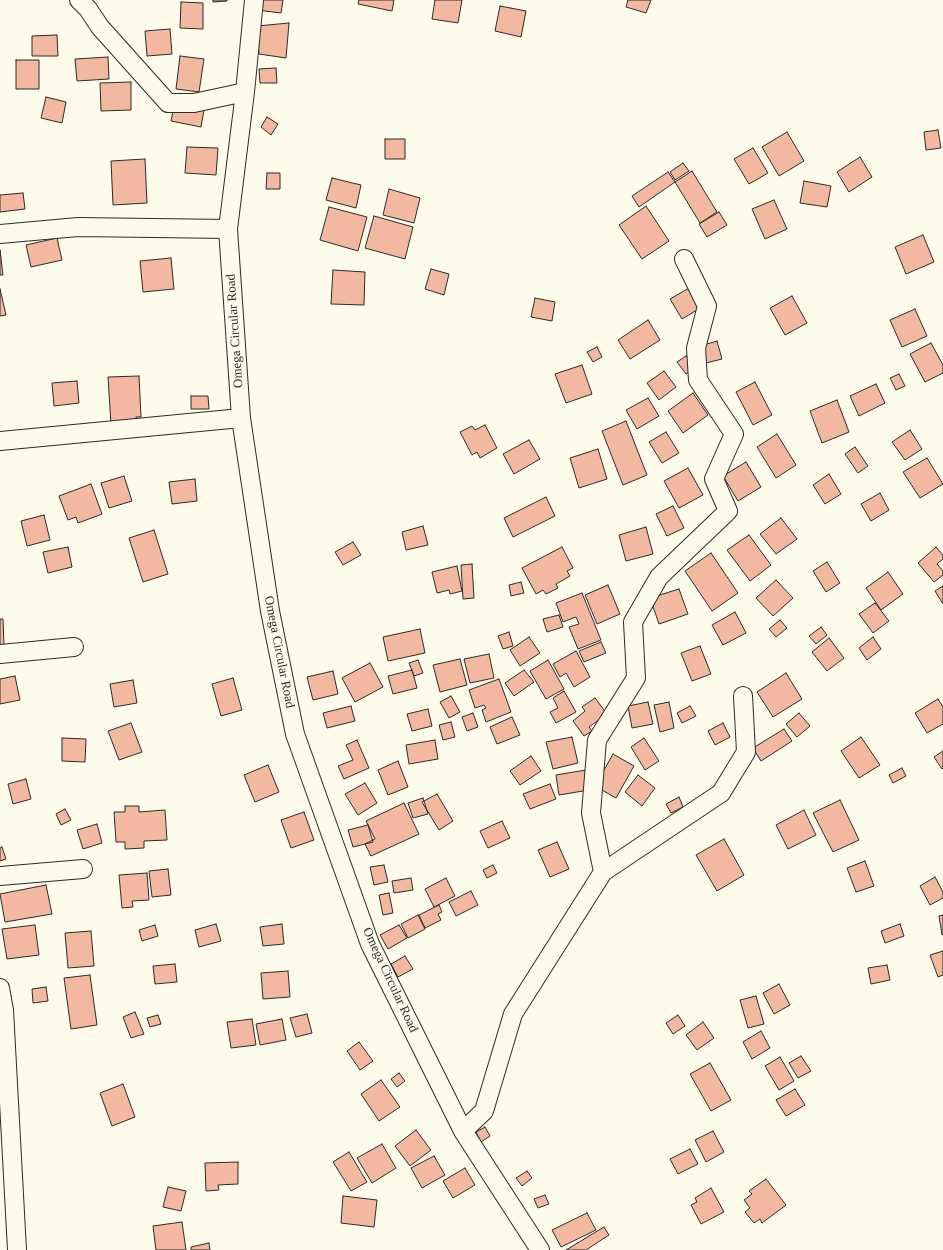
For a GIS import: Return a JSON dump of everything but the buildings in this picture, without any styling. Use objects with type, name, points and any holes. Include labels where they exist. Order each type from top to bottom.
[{"type":"street","points":[[79,0],[88,9],[100,27],[168,103],[194,103],[245,92]]},
{"type":"street","name":"Omega Circular Road","points":[[254,0],[245,92],[228,229],[241,418],[270,611],[295,734],[370,944],[463,1131],[540,1250]]},
{"type":"street","points":[[0,234],[78,227],[228,229]]},
{"type":"street","points":[[603,872],[591,813],[597,740],[636,678],[633,622],[659,577],[728,511],[714,479],[734,434],[698,380],[696,348],[707,306],[684,259]]},
{"type":"street","points":[[0,441],[241,418]]},
{"type":"street","points":[[0,654],[74,647]]},
{"type":"street","points":[[463,1131],[484,1111],[513,1014],[603,872],[721,793],[746,752],[743,696]]},
{"type":"street","points":[[0,876],[83,869]]},
{"type":"street","points":[[0,988],[4,1010],[4,1075],[17,1250]]}]
